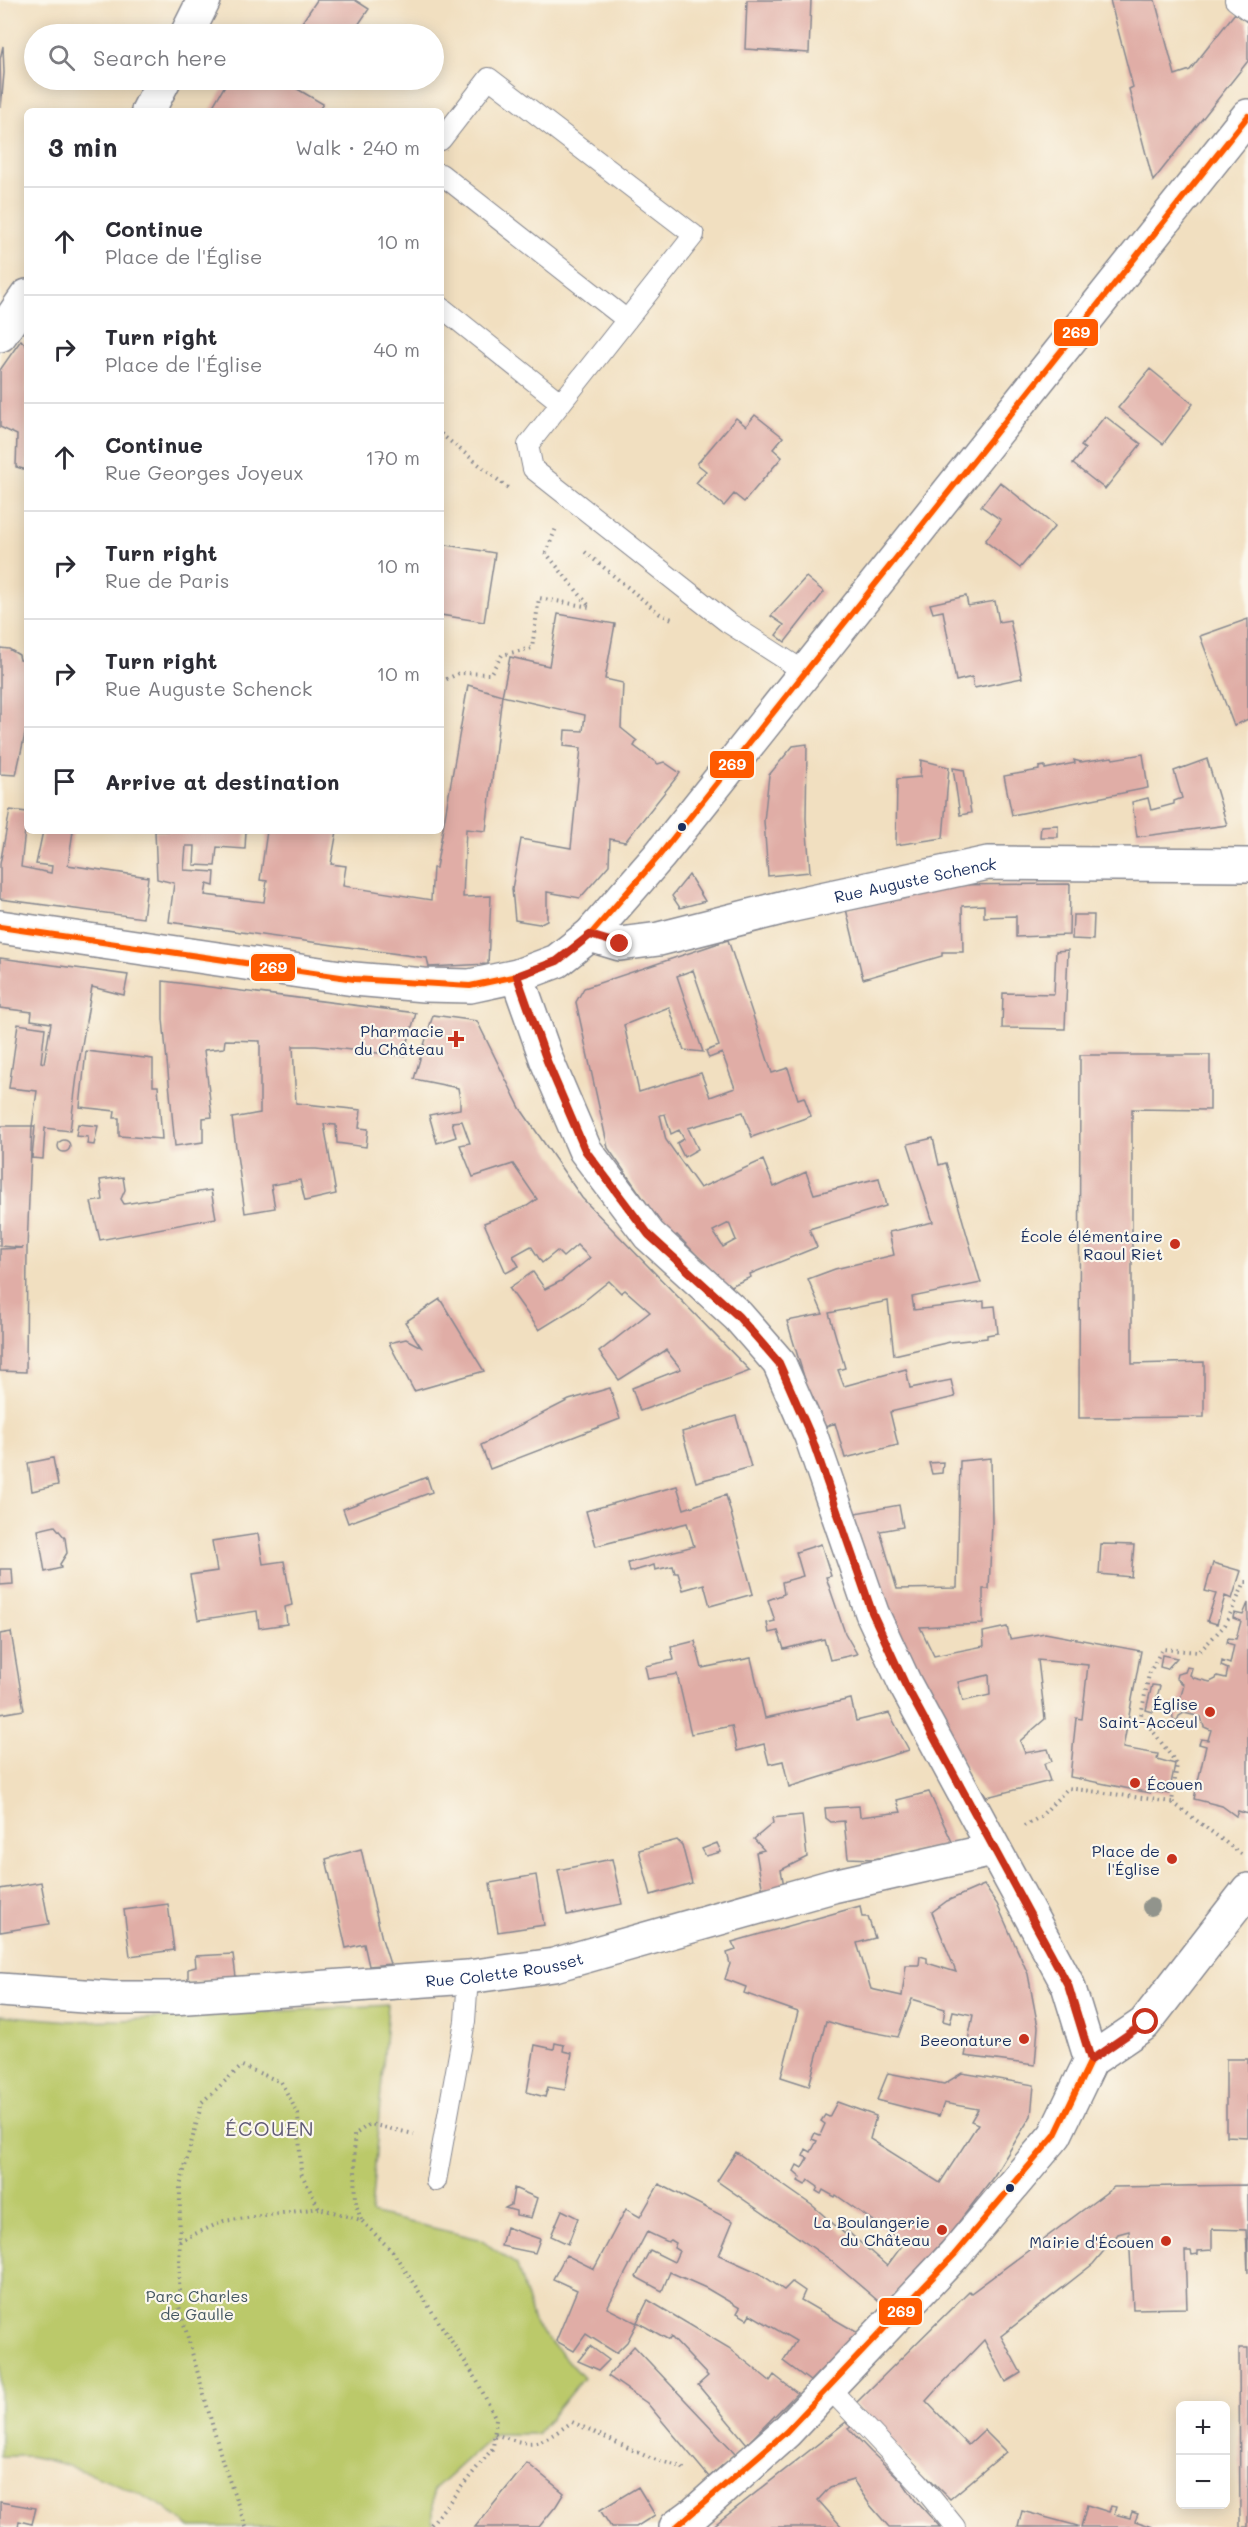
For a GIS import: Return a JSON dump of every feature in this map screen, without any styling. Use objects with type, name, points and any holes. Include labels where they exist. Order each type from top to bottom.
[{"type":"main road","points":[[192,24],[204,0]]},
{"type":"main road","points":[[150,108],[159,90]]},
{"type":"main road","points":[[0,927],[378,981],[470,986],[517,976],[557,961],[590,935],[659,856],[1248,116]]},
{"type":"main road","points":[[0,335],[24,300]]},
{"type":"main road","name":"Rue Auguste Schenck","points":[[590,935],[620,944],[659,939],[789,906],[988,863],[1248,865]]},
{"type":"main road","points":[[517,976],[547,1061],[585,1150],[649,1235],[738,1316],[779,1363],[811,1436],[872,1612],[905,1684],[1068,1985],[1091,2060]]},
{"type":"main road","name":"Rue Colette Rousset","points":[[0,1990],[112,1998],[173,1998],[468,1977],[554,1965],[833,1886],[993,1850]]},
{"type":"main road","points":[[676,2527],[786,2432],[954,2255],[1055,2135],[1091,2060],[1144,2024],[1248,1890]]},
{"type":"lane","points":[[1235,0],[1248,10]]},
{"type":"lane","points":[[444,136],[489,78],[694,235],[528,445],[533,469],[728,622],[805,672]]},
{"type":"lane","points":[[444,176],[627,320]]},
{"type":"lane","points":[[444,308],[561,404]]},
{"type":"lane","points":[[436,2181],[465,2021],[468,1977]]},
{"type":"lane","points":[[828,2388],[920,2484],[955,2527]]},
{"type":"path","points":[[444,680],[459,673],[490,674],[502,655],[532,648],[539,598],[590,607],[546,553],[556,528]]},
{"type":"path","points":[[1172,1802],[1177,1764],[1141,1715],[1149,1674],[1162,1649],[1199,1652],[1225,1625],[1245,1582],[1248,1582]]},
{"type":"path","points":[[993,1850],[1009,1834],[1040,1817],[1068,1788],[1172,1802],[1248,1859]]},
{"type":"path","points":[[246,2527],[223,2463],[179,2306],[180,2186],[202,2102],[242,2066],[280,2082],[298,2114],[301,2173],[319,2208]]},
{"type":"path","points":[[429,2527],[469,2474],[493,2448],[496,2419],[475,2377],[393,2252],[361,2220],[356,2204],[354,2134],[370,2124],[409,2134],[445,2135]]},
{"type":"path","points":[[179,2241],[224,2221],[319,2208],[361,2220]]},
{"type":"path","points":[[495,2434],[525,2445],[546,2440],[572,2422],[650,2458],[682,2467],[709,2500]]},
{"type":"green space","name":"Parc Charles de Gaulle","points":[[388,2005],[371,2213],[479,2239],[517,2265],[535,2325],[583,2378],[537,2434],[495,2434],[433,2490],[433,2527],[188,2527],[159,2505],[92,2474],[33,2457],[0,2456],[0,2015],[71,2021],[124,2020]]},
{"type":"building","points":[[317,0],[355,0],[369,9],[359,24],[301,24]]},
{"type":"building","points":[[747,0],[811,0],[809,53],[745,49]]},
{"type":"building","points":[[1110,0],[1155,0],[1175,75],[1190,70],[1235,13],[1248,23],[1248,61],[1153,181],[1129,89],[1133,87]]},
{"type":"building","points":[[3,46],[4,73],[1,108],[0,59]]},
{"type":"building","points":[[222,90],[299,90],[323,104],[320,108],[212,108]]},
{"type":"building","points":[[21,340],[24,344],[24,469],[16,467],[17,435],[0,427],[0,370]]},
{"type":"building","points":[[1150,369],[1193,404],[1163,444],[1118,408]]},
{"type":"building","points":[[755,415],[783,437],[773,449],[782,457],[744,502],[734,494],[724,506],[696,483],[706,471],[697,464],[736,418],[746,426]]},
{"type":"building","points":[[1105,416],[1141,444],[1105,489],[1073,464],[1085,449],[1081,446]]},
{"type":"building","points":[[1000,482],[1055,526],[1020,568],[985,541],[1001,520],[981,506]]},
{"type":"building","points":[[444,544],[495,553],[484,622],[444,615]]},
{"type":"building","points":[[806,577],[824,592],[785,642],[776,635],[784,625],[771,616]]},
{"type":"building","points":[[966,596],[968,606],[995,601],[999,622],[1010,620],[1022,678],[974,688],[972,677],[956,681],[943,611],[933,613],[930,604]]},
{"type":"building","points":[[558,614],[615,624],[605,679],[623,683],[621,728],[637,741],[634,746],[658,764],[664,762],[680,773],[625,842],[610,839],[609,865],[580,898],[547,892],[547,920],[539,924],[515,920],[512,889],[521,839],[571,848],[581,748],[564,746],[565,730],[583,731],[585,715],[502,696],[510,657],[549,666]]},
{"type":"building","points":[[1248,619],[1248,719],[1234,726],[1200,636]]},
{"type":"building","points":[[0,648],[9,649],[19,655],[20,660],[24,661],[24,739],[16,775],[0,774]]},
{"type":"building","points":[[468,685],[502,695],[486,831],[466,829],[463,897],[491,896],[488,964],[429,967],[427,958],[169,922],[174,883],[157,879],[155,834],[246,834],[245,849],[217,847],[215,866],[194,865],[195,846],[186,846],[184,870],[215,872],[214,886],[207,884],[205,895],[264,902],[267,881],[260,880],[267,834],[336,834],[331,864],[346,866],[343,886],[431,900],[433,868],[436,868],[442,834],[444,834],[444,822]]},
{"type":"building","points":[[807,744],[806,819],[810,872],[768,876],[764,821],[769,775],[793,746]]},
{"type":"building","points":[[1143,754],[1148,788],[1012,815],[1004,776],[1039,770],[1039,767],[1045,766],[1045,769],[1075,763],[1074,760],[1081,762]]},
{"type":"building","points":[[1207,759],[1227,825],[1137,837],[1132,802],[1148,798],[1151,810],[1174,804],[1174,801],[1182,798],[1174,771]]},
{"type":"building","points":[[921,760],[949,767],[943,838],[896,845],[897,779],[920,777]]},
{"type":"building","points":[[953,768],[964,770],[971,813],[960,815]]},
{"type":"building","points":[[10,810],[24,812],[25,834],[21,867],[51,873],[52,866],[36,864],[42,834],[73,834],[68,865],[148,877],[143,918],[0,899],[0,864]]},
{"type":"building","points":[[1058,825],[1058,837],[1040,837],[1041,826]]},
{"type":"building","points":[[689,875],[705,901],[680,908],[672,896]]},
{"type":"building","points":[[1070,884],[1069,935],[1016,937],[1016,916],[984,917],[984,905],[962,906],[963,952],[942,952],[942,956],[863,979],[846,909],[941,885]]},
{"type":"building","points":[[1073,915],[1094,915],[1093,940],[1072,939]]},
{"type":"building","points":[[728,940],[772,1073],[788,1068],[798,1099],[804,1097],[811,1116],[752,1137],[743,1112],[688,1128],[698,1149],[684,1157],[677,1143],[684,1139],[679,1130],[671,1134],[665,1114],[660,1115],[666,1140],[700,1188],[763,1160],[774,1187],[806,1172],[814,1194],[879,1178],[886,1206],[809,1229],[817,1247],[750,1274],[751,1277],[728,1287],[677,1235],[671,1238],[608,1148],[576,1002],[584,988]],"holes":[[[693,970],[719,1046],[706,1051],[709,1058],[722,1053],[735,1088],[710,1097],[701,1073],[639,1092],[624,1025],[669,1007],[684,1050],[703,1052],[677,976]],[[729,1223],[736,1240],[723,1247],[713,1231]]]},
{"type":"building","points":[[1068,950],[1065,1029],[1002,1028],[1003,993],[1054,994],[1056,951]]},
{"type":"building","points":[[0,958],[128,975],[124,995],[92,987],[70,1131],[45,1128],[43,1159],[32,1158],[35,1126],[32,1126],[37,1091],[9,1088],[18,1024],[45,1028],[41,1062],[44,1063],[51,1023],[31,1020],[32,1012],[0,1008]]},
{"type":"building","points":[[163,981],[416,1013],[404,1056],[316,1046],[293,1046],[296,1103],[361,1110],[359,1128],[368,1129],[366,1147],[337,1143],[336,1125],[324,1124],[336,1194],[305,1201],[300,1180],[271,1185],[275,1208],[245,1213],[232,1118],[260,1113],[260,1041],[225,1040],[224,1048],[204,1050],[212,1117],[203,1118],[203,1142],[175,1146],[163,1019]]},
{"type":"building","points":[[433,1015],[477,1021],[520,1108],[582,1198],[750,1371],[640,1411],[632,1388],[681,1369],[666,1350],[619,1380],[599,1352],[650,1312],[625,1290],[621,1293],[609,1281],[578,1306],[539,1330],[509,1288],[533,1272],[545,1289],[561,1281],[590,1258],[577,1245],[563,1257],[557,1251],[542,1263],[531,1246],[513,1256],[519,1266],[506,1273],[484,1223],[527,1206],[537,1199],[513,1164],[473,1177],[460,1145],[470,1143],[462,1121],[452,1122],[456,1137],[437,1143],[429,1115],[460,1109],[460,1100],[458,1088],[414,1079]]},
{"type":"building","points":[[86,1051],[153,1059],[153,1086],[158,1086],[162,1139],[119,1136],[119,1118],[114,1118],[115,1111],[80,1107]]},
{"type":"building","points":[[1080,1055],[1210,1055],[1210,1110],[1132,1109],[1132,1364],[1204,1362],[1204,1417],[1079,1418]]},
{"type":"building","points":[[78,1124],[98,1126],[94,1145],[87,1144],[88,1137],[76,1136]]},
{"type":"building","points":[[0,1126],[32,1126],[27,1248],[26,1372],[0,1371],[0,1249],[23,1248],[0,1246]]},
{"type":"building","points":[[933,1138],[939,1165],[946,1163],[981,1283],[912,1297],[914,1310],[984,1301],[984,1307],[995,1306],[998,1333],[987,1335],[987,1338],[950,1342],[894,1355],[888,1301],[829,1313],[845,1368],[838,1370],[844,1386],[906,1369],[910,1388],[951,1380],[955,1397],[890,1412],[898,1445],[845,1458],[835,1423],[820,1429],[787,1321],[823,1314],[808,1279],[835,1269],[894,1255],[889,1232],[933,1222],[908,1144]]},
{"type":"building","points":[[66,1140],[70,1146],[66,1152],[62,1152],[58,1144]]},
{"type":"building","points":[[123,1177],[125,1190],[121,1199],[124,1204],[211,1190],[216,1218],[100,1240],[91,1202],[103,1200],[100,1180]]},
{"type":"building","points":[[440,1299],[484,1371],[414,1391],[389,1343],[406,1339],[421,1347],[405,1322]]},
{"type":"building","points":[[610,1388],[620,1419],[490,1469],[481,1445],[569,1400]]},
{"type":"building","points":[[736,1416],[751,1467],[696,1482],[682,1432]]},
{"type":"building","points":[[53,1458],[58,1485],[32,1491],[28,1463]]},
{"type":"building","points":[[991,1458],[992,1524],[989,1589],[983,1589],[983,1624],[920,1627],[934,1656],[984,1646],[983,1632],[1007,1627],[1010,1639],[1045,1633],[1141,1651],[1123,1748],[1158,1754],[1157,1759],[1175,1764],[1169,1794],[1150,1791],[1150,1793],[1070,1777],[1076,1718],[1082,1719],[1088,1665],[1038,1660],[1045,1719],[1020,1741],[1025,1753],[1048,1749],[1052,1761],[1044,1764],[1050,1781],[987,1797],[943,1734],[904,1668],[850,1514],[899,1505],[903,1527],[880,1531],[897,1589],[957,1588],[960,1461]],"holes":[[[989,1675],[990,1695],[963,1701],[958,1682]]]},
{"type":"building","points":[[943,1462],[942,1473],[932,1474],[929,1463]]},
{"type":"building","points":[[427,1477],[432,1492],[348,1523],[343,1509]]},
{"type":"building","points":[[677,1486],[684,1509],[726,1495],[753,1594],[710,1606],[704,1584],[683,1590],[678,1573],[675,1573],[673,1566],[655,1570],[654,1565],[630,1572],[628,1563],[694,1546],[687,1523],[596,1546],[586,1511]]},
{"type":"building","points":[[55,1526],[65,1538],[67,1553],[60,1564],[61,1568],[45,1572],[38,1530]]},
{"type":"building","points":[[258,1534],[263,1564],[284,1561],[292,1605],[285,1607],[287,1624],[259,1628],[257,1611],[198,1620],[190,1575],[217,1571],[212,1541]]},
{"type":"building","points":[[821,1544],[831,1576],[826,1577],[845,1633],[857,1654],[830,1660],[824,1639],[784,1649],[778,1631],[769,1633],[767,1623],[775,1621],[768,1600],[784,1594],[782,1582],[803,1576],[796,1552]]},
{"type":"building","points":[[1101,1544],[1134,1545],[1131,1577],[1099,1574]]},
{"type":"building","points":[[1213,1563],[1241,1571],[1232,1599],[1225,1596],[1217,1624],[1207,1621],[1216,1594],[1205,1591]]},
{"type":"building","points":[[0,1569],[12,1569],[13,1584],[0,1585]]},
{"type":"building","name":"Église Saint-Acceul","points":[[1248,1603],[1248,1814],[1238,1811],[1236,1816],[1222,1806],[1194,1799],[1206,1746],[1199,1744],[1201,1739],[1208,1740],[1211,1730],[1204,1727],[1201,1717],[1184,1713],[1177,1721],[1173,1719],[1172,1710],[1168,1709],[1168,1705],[1179,1703],[1184,1685],[1176,1678],[1177,1674],[1185,1672],[1187,1667],[1192,1668],[1190,1675],[1194,1678],[1210,1682],[1217,1676],[1226,1678],[1228,1669],[1221,1666],[1222,1661],[1230,1664],[1234,1645],[1227,1643],[1228,1638],[1236,1639],[1241,1621],[1233,1618],[1234,1613],[1243,1615]]},
{"type":"building","points":[[11,1632],[24,1710],[0,1714],[0,1634]]},
{"type":"building","points":[[695,1641],[702,1668],[751,1658],[765,1718],[851,1699],[856,1721],[889,1713],[909,1750],[789,1787],[783,1761],[769,1764],[764,1744],[737,1751],[732,1726],[691,1734],[677,1674],[648,1679],[645,1666],[674,1660],[671,1647]]},
{"type":"building","points":[[1162,1655],[1177,1658],[1167,1669],[1160,1667]]},
{"type":"building","points":[[1152,1685],[1160,1686],[1153,1712],[1146,1710]]},
{"type":"building","points":[[929,1792],[953,1844],[874,1859],[848,1858],[844,1821],[831,1822],[826,1818],[825,1808],[859,1806],[860,1817],[901,1812],[897,1800]]},
{"type":"building","points":[[802,1815],[807,1857],[781,1870],[784,1886],[763,1892],[756,1852],[764,1850],[754,1839],[773,1823],[772,1818]]},
{"type":"building","points":[[677,1840],[682,1845],[692,1883],[651,1895],[639,1850]]},
{"type":"building","points":[[717,1843],[721,1852],[706,1856],[702,1849]]},
{"type":"building","points":[[361,1849],[390,1964],[369,1966],[364,1944],[346,1948],[326,1859]]},
{"type":"building","points":[[612,1859],[622,1904],[567,1915],[558,1870]]},
{"type":"building","points":[[536,1875],[544,1925],[498,1932],[490,1883]]},
{"type":"building","points":[[41,1882],[49,1924],[0,1932],[0,1889]]},
{"type":"building","points":[[984,1885],[997,1904],[1028,1974],[1038,2027],[1035,2065],[965,2056],[973,2015],[953,2011],[950,2023],[943,2021],[945,2009],[912,1999],[898,2037],[826,2021],[809,2086],[781,2077],[798,2012],[744,1993],[746,1987],[725,1979],[730,1964],[727,1953],[736,1950],[732,1942],[860,1906],[862,1917],[868,1917],[875,1938],[857,1943],[871,1989],[902,1996],[906,1965],[919,1965],[920,1956],[927,1958],[927,1963],[956,1972],[932,1912],[947,1901]]},
{"type":"building","points":[[168,1904],[174,1950],[130,1956],[124,1910]]},
{"type":"building","points":[[233,1954],[236,1977],[188,1981],[188,1969],[196,1967],[195,1956]]},
{"type":"building","points":[[555,2043],[564,2045],[563,2051],[572,2053],[565,2090],[548,2087],[545,2097],[527,2092],[535,2045],[554,2049]]},
{"type":"building","points":[[1226,2059],[1248,2059],[1248,2137],[1226,2136]]},
{"type":"building","points":[[888,2073],[944,2084],[962,2073],[1034,2085],[1031,2116],[994,2176],[949,2235],[884,2306],[829,2259],[717,2181],[736,2152],[813,2206],[845,2234],[847,2231],[887,2266],[904,2243],[836,2195],[835,2197],[823,2190],[821,2194],[816,2191],[818,2187],[808,2180],[805,2185],[798,2181],[801,2177],[794,2171],[797,2165],[802,2168],[808,2158],[803,2156],[806,2149],[811,2152],[817,2141],[812,2139],[815,2133],[820,2135],[825,2124],[821,2121],[825,2115],[829,2117],[837,2102],[876,2116],[870,2139],[940,2183],[978,2124],[971,2121],[978,2109],[944,2103],[939,2116],[877,2100]]},
{"type":"building","points":[[659,2184],[733,2221],[719,2255],[759,2273],[784,2290],[792,2282],[805,2291],[801,2300],[858,2333],[810,2381],[783,2361],[796,2341],[750,2314],[747,2319],[737,2313],[740,2308],[706,2288],[670,2272],[662,2291],[636,2277],[650,2250],[674,2262],[679,2251],[674,2248],[676,2243],[671,2240],[668,2242],[647,2232],[607,2308],[637,2323],[627,2342],[616,2353],[586,2334],[574,2351],[556,2341],[577,2290],[553,2279],[566,2255],[594,2269],[626,2209],[640,2217]]},
{"type":"building","points":[[1248,2185],[1248,2273],[1246,2230],[1212,2229],[1212,2250],[1198,2251],[1198,2254],[1192,2255],[1191,2251],[1185,2251],[1187,2308],[1133,2309],[1129,2231],[1118,2234],[1093,2264],[1001,2336],[1021,2373],[1006,2382],[984,2340],[935,2391],[926,2401],[968,2445],[984,2430],[1006,2452],[950,2499],[855,2404],[969,2291],[971,2293],[1114,2187]]},
{"type":"building","points":[[514,2188],[537,2198],[531,2218],[516,2215],[516,2211],[505,2208],[511,2205]]},
{"type":"building","points":[[562,2210],[578,2218],[568,2244],[551,2236]]},
{"type":"building","points":[[506,2227],[540,2239],[535,2253],[501,2246]]},
{"type":"building","points":[[648,2300],[729,2348],[770,2381],[774,2375],[797,2393],[747,2444],[698,2385],[708,2376],[671,2337],[669,2340],[637,2322]]},
{"type":"building","points":[[590,2346],[609,2360],[599,2370],[578,2361]]},
{"type":"building","points":[[634,2346],[736,2454],[709,2477],[647,2403],[608,2376]]},
{"type":"building","points":[[1239,2348],[1248,2348],[1248,2527],[1240,2527]]},
{"type":"building","points":[[846,2422],[851,2426],[848,2428],[902,2481],[915,2500],[940,2527],[889,2527],[853,2480],[830,2487],[818,2500],[842,2527],[712,2527]]},
{"type":"building","points":[[527,2463],[564,2493],[539,2527],[475,2527]]},
{"type":"building","points":[[638,2487],[655,2515],[636,2527],[611,2527],[600,2510]]},
{"type":"building","points":[[0,2502],[36,2508],[32,2524],[19,2521],[18,2527],[0,2527]]},
{"type":"building","points":[[1087,2505],[1109,2512],[1111,2506],[1116,2507],[1114,2514],[1130,2518],[1132,2512],[1138,2514],[1135,2521],[1153,2527],[1081,2527]]},
{"type":"building","points":[[1022,2511],[1078,2526],[1078,2527],[1018,2527]]},
{"type":"transit line","name":"269","points":[[0,927],[354,979],[470,986],[517,976],[557,961],[590,935],[659,856],[1248,116]]},
{"type":"transit line","name":"269","points":[[517,976],[547,1061],[585,1150],[649,1235],[738,1316],[779,1363],[811,1436],[872,1613],[905,1684],[1068,1985],[1091,2060],[1055,2135],[954,2255],[786,2432],[676,2527]]},
{"type":"place","name":"Pharmacie du Château","points":[[456,1039]]},
{"type":"place","name":"École élémentaire Raoul Riet","points":[[1175,1244]]},
{"type":"place","name":"Église Saint-Acceul","points":[[1210,1712]]},
{"type":"place","name":"Écouen","points":[[1135,1783]]},
{"type":"place","name":"Place de l'Église","points":[[1172,1859]]},
{"type":"place","name":"Beeonature","points":[[1024,2039]]},
{"type":"place","name":"La Boulangerie du Château","points":[[942,2230]]},
{"type":"place","name":"Mairie d'Écouen","points":[[1166,2241]]},
{"type":"district","name":"ÉCOUEN","points":[[270,2128]]},
{"type":"route","points":[[620,944],[600,940],[590,935],[557,961],[517,976],[547,1061],[585,1150],[649,1235],[738,1316],[779,1363],[811,1436],[872,1612],[905,1684],[1068,1985],[1091,2060],[1146,2022]]}]
